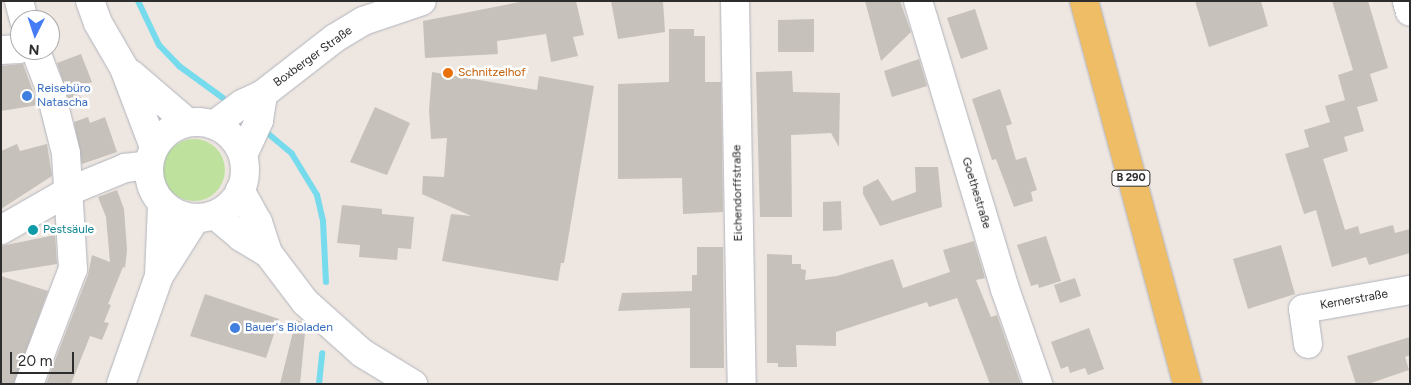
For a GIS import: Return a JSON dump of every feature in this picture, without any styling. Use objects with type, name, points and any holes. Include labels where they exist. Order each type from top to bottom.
[{"type":"main road","name":"B 290","points":[[1084,1],[1187,384]]},
{"type":"street","points":[[90,1],[98,24],[124,68],[151,156],[154,192],[162,203],[178,214],[205,216],[226,209],[240,190],[244,179],[243,155],[236,142],[200,124],[124,68]]},
{"type":"street","name":"Boxberger Straße","points":[[200,124],[263,94],[335,38],[363,21],[422,1]]},
{"type":"street","name":"Eichendorffstraße","points":[[735,1],[742,384]]},
{"type":"street","name":"Goethestraße","points":[[918,1],[1006,289],[1038,384]]},
{"type":"street","points":[[1407,1],[1410,12]]},
{"type":"street","points":[[29,384],[73,269],[66,153],[49,86],[39,60]]},
{"type":"street","name":"Boxberger Straße","points":[[243,155],[259,120],[263,94]]},
{"type":"street","points":[[1,230],[69,191],[151,156],[174,127],[200,124]]},
{"type":"street","points":[[240,190],[258,222],[268,253],[305,302],[362,352],[413,384]]},
{"type":"street","points":[[121,384],[159,276],[162,203]]},
{"type":"street","points":[[205,216],[268,253]]},
{"type":"street","points":[[159,276],[205,216]]},
{"type":"street","name":"Kernerstraße","points":[[1308,344],[1303,309],[1410,290]]},
{"type":"green space","points":[[194,139],[206,141],[216,148],[223,158],[225,170],[223,182],[216,192],[206,199],[194,201],[182,199],[172,192],[165,182],[163,170],[165,158],[172,148],[182,141]]},
{"type":"building","points":[[525,1],[576,1],[584,35],[573,37],[578,56],[551,62],[546,34],[497,41],[498,54],[425,58],[423,21]]},
{"type":"building","points":[[611,1],[663,1],[665,32],[618,39]]},
{"type":"building","points":[[865,1],[900,1],[911,32],[881,61]]},
{"type":"building","points":[[1195,1],[1261,1],[1268,26],[1209,47]]},
{"type":"building","points":[[1332,1],[1368,1],[1388,68],[1370,74],[1378,101],[1357,107],[1364,131],[1344,137],[1348,151],[1323,159],[1345,230],[1358,226],[1360,234],[1393,225],[1395,233],[1410,229],[1410,253],[1369,265],[1366,257],[1332,267],[1316,210],[1304,214],[1285,154],[1309,147],[1304,130],[1330,122],[1325,106],[1345,100],[1338,75],[1353,70]]},
{"type":"building","points":[[975,9],[988,49],[961,59],[947,18]]},
{"type":"building","points":[[814,19],[814,52],[778,52],[778,20]]},
{"type":"building","points":[[669,29],[694,29],[694,36],[705,36],[705,82],[721,82],[723,212],[683,214],[682,178],[618,179],[618,84],[669,82]]},
{"type":"building","points":[[81,54],[92,82],[77,87],[84,107],[71,107],[57,63]]},
{"type":"building","points":[[919,59],[927,86],[892,97],[884,71]]},
{"type":"building","points":[[23,64],[38,105],[1,111],[1,66]]},
{"type":"building","points":[[792,71],[793,92],[840,93],[839,147],[831,133],[791,135],[792,217],[760,217],[756,72]]},
{"type":"building","points":[[432,72],[537,90],[539,76],[594,86],[564,263],[561,263],[558,281],[442,261],[451,214],[471,216],[422,194],[423,176],[444,177],[447,138],[431,139],[429,110]]},
{"type":"building","points":[[1000,89],[1012,124],[1006,126],[1016,160],[1026,157],[1037,190],[1031,192],[1033,201],[1014,207],[996,159],[992,160],[972,99]]},
{"type":"building","points":[[375,107],[410,123],[387,175],[350,162]]},
{"type":"building","points":[[88,117],[90,123],[105,117],[117,152],[82,164],[74,122]]},
{"type":"building","points":[[17,144],[20,151],[47,144],[52,176],[1,209],[1,151]]},
{"type":"building","points":[[915,167],[938,167],[942,207],[880,226],[863,194],[863,187],[878,179],[892,201],[916,192]]},
{"type":"building","points":[[117,190],[124,209],[127,250],[125,268],[123,267],[108,304],[111,305],[104,322],[109,323],[102,340],[90,336],[71,384],[46,384],[88,275],[92,255],[110,262],[106,217],[98,197]]},
{"type":"building","points":[[841,201],[842,230],[823,231],[823,202]]},
{"type":"building","points":[[342,205],[382,209],[382,214],[414,217],[411,249],[398,248],[397,260],[359,257],[360,245],[337,243]]},
{"type":"building","points":[[55,235],[57,264],[1,273],[1,246]]},
{"type":"building","points":[[1046,236],[1061,281],[1039,288],[1038,284],[1031,286],[1017,245]]},
{"type":"building","points":[[974,241],[985,278],[976,280],[991,317],[997,315],[1021,384],[990,384],[957,298],[929,307],[927,302],[836,332],[836,346],[796,345],[797,367],[778,367],[778,363],[767,363],[767,254],[792,255],[792,264],[801,264],[801,269],[806,270],[805,280],[837,276],[893,259],[903,288],[950,272],[943,250]]},
{"type":"building","points":[[1281,245],[1295,294],[1248,309],[1233,259]]},
{"type":"building","points":[[697,247],[723,247],[724,368],[690,368],[690,308],[618,311],[622,293],[692,291],[692,275],[697,275]]},
{"type":"building","points":[[1,276],[48,291],[14,384],[1,384]]},
{"type":"building","points":[[1075,278],[1081,296],[1060,303],[1054,285]]},
{"type":"building","name":"Bauer's Bioladen","points":[[205,294],[279,319],[266,358],[190,336]]},
{"type":"building","points":[[296,320],[306,323],[300,384],[280,384]]},
{"type":"building","points":[[1089,328],[1104,369],[1088,375],[1085,368],[1070,373],[1068,366],[1061,369],[1051,342]]},
{"type":"building","points":[[1410,337],[1410,355],[1405,357],[1409,370],[1368,384],[1356,384],[1347,356]]},
{"type":"waterway","points":[[138,1],[159,45],[179,66],[223,98]]},
{"type":"waterway","points":[[265,131],[292,154],[317,195],[323,221],[326,282]]},
{"type":"waterway","points":[[319,384],[322,353]]},
{"type":"place","name":"Schnitzelhof","points":[[448,73]]},
{"type":"place","name":"Reisebüro Natascha","points":[[27,96]]},
{"type":"place","name":"Pestsäule","points":[[33,230]]},
{"type":"place","name":"Bauer's Bioladen","points":[[235,328]]}]
